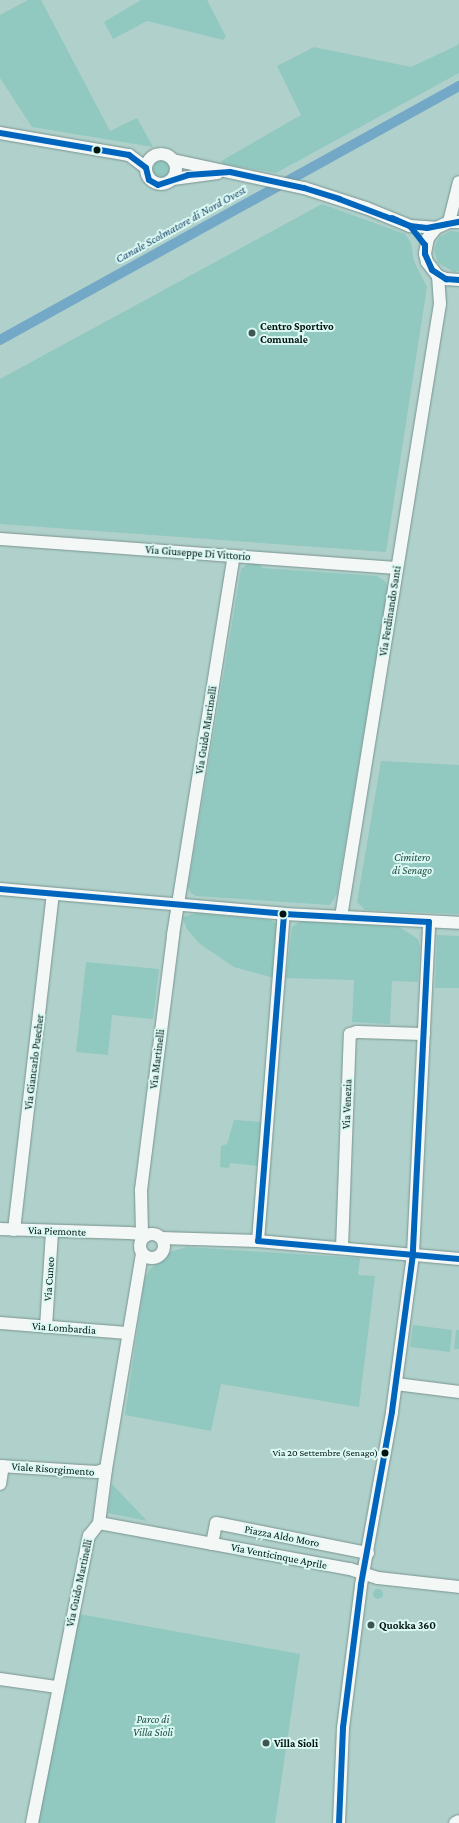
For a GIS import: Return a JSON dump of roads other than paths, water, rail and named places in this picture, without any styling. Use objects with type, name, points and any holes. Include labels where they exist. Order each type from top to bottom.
[{"type":"street","points":[[0,133],[128,155],[149,163]]},
{"type":"street","points":[[230,172],[173,179],[164,184],[155,184],[147,176],[149,163],[160,154],[173,160],[260,178],[304,188],[366,208],[410,226],[436,228],[454,222],[459,182]]},
{"type":"street","points":[[173,160],[176,170],[173,179]]},
{"type":"street","points":[[410,226],[425,245],[427,262],[438,276],[457,280]]},
{"type":"street","points":[[425,245],[436,228]]},
{"type":"street","name":"Via Ferdinando Santi","points":[[342,917],[440,304],[438,276]]},
{"type":"street","name":"Via Ferdinando Santi","points":[[440,304],[457,280]]},
{"type":"street","name":"Via Giuseppe Di Vittorio","points":[[0,539],[397,568]]},
{"type":"street","name":"Via Guido Martinelli","points":[[178,905],[234,556]]},
{"type":"street","points":[[0,889],[284,914],[459,923]]},
{"type":"street","name":"Via Giancarlo Puecher","points":[[14,1230],[53,894]]},
{"type":"street","name":"Via Martinelli","points":[[140,1214],[140,1190],[178,905]]},
{"type":"street","points":[[258,1241],[284,914]]},
{"type":"street","points":[[339,1823],[341,1746],[364,1573],[396,1384],[413,1254],[429,922]]},
{"type":"street","name":"Via Venezia","points":[[342,1248],[350,1034],[357,1032],[424,1034]]},
{"type":"street","points":[[119,1233],[134,1226],[140,1214]]},
{"type":"street","points":[[140,1214],[152,1238],[161,1253],[145,1254],[140,1243],[152,1238],[258,1241],[459,1259]]},
{"type":"street","name":"Via Piemonte","points":[[0,1229],[52,1232],[119,1233],[152,1238]]},
{"type":"street","name":"Via Cuneo","points":[[46,1327],[52,1232]]},
{"type":"street","name":"Via Piemonte","points":[[119,1233],[127,1237],[145,1254]]},
{"type":"street","name":"Via Guido Martinelli","points":[[32,1823],[57,1687],[89,1536],[99,1523],[106,1469],[128,1333],[138,1275],[145,1254]]},
{"type":"street","name":"Via Lombardia","points":[[0,1323],[128,1333]]},
{"type":"street","points":[[396,1384],[459,1392]]},
{"type":"street","points":[[0,1484],[1,1466]]},
{"type":"street","name":"Viale Risorgimento","points":[[1,1466],[97,1472],[106,1469]]},
{"type":"street","name":"Via Venticinque Aprile","points":[[99,1523],[364,1573],[378,1578],[459,1587]]},
{"type":"street","name":"Piazza Aldo Moro","points":[[212,1544],[216,1523],[368,1553]]},
{"type":"street","points":[[0,1679],[57,1687]]},
{"type":"street","points":[[454,1823],[459,1821]]},
{"type":"waterway","name":"Canale Scolmatore di Nord Ovest","points":[[0,340],[459,86]]},
{"type":"place","name":"Centro Sportivo Comunale","points":[[252,333]]},
{"type":"place","name":"Via 20 Settembre (Senago)","points":[[385,1453]]},
{"type":"place","name":"Quokka 360","points":[[371,1625]]},
{"type":"place","name":"Villa Sioli","points":[[266,1743]]},
{"type":"park label","name":"Cimitero di Senago","points":[[412,864]]},
{"type":"park label","name":"Parco di Villa Sioli","points":[[153,1726]]}]
